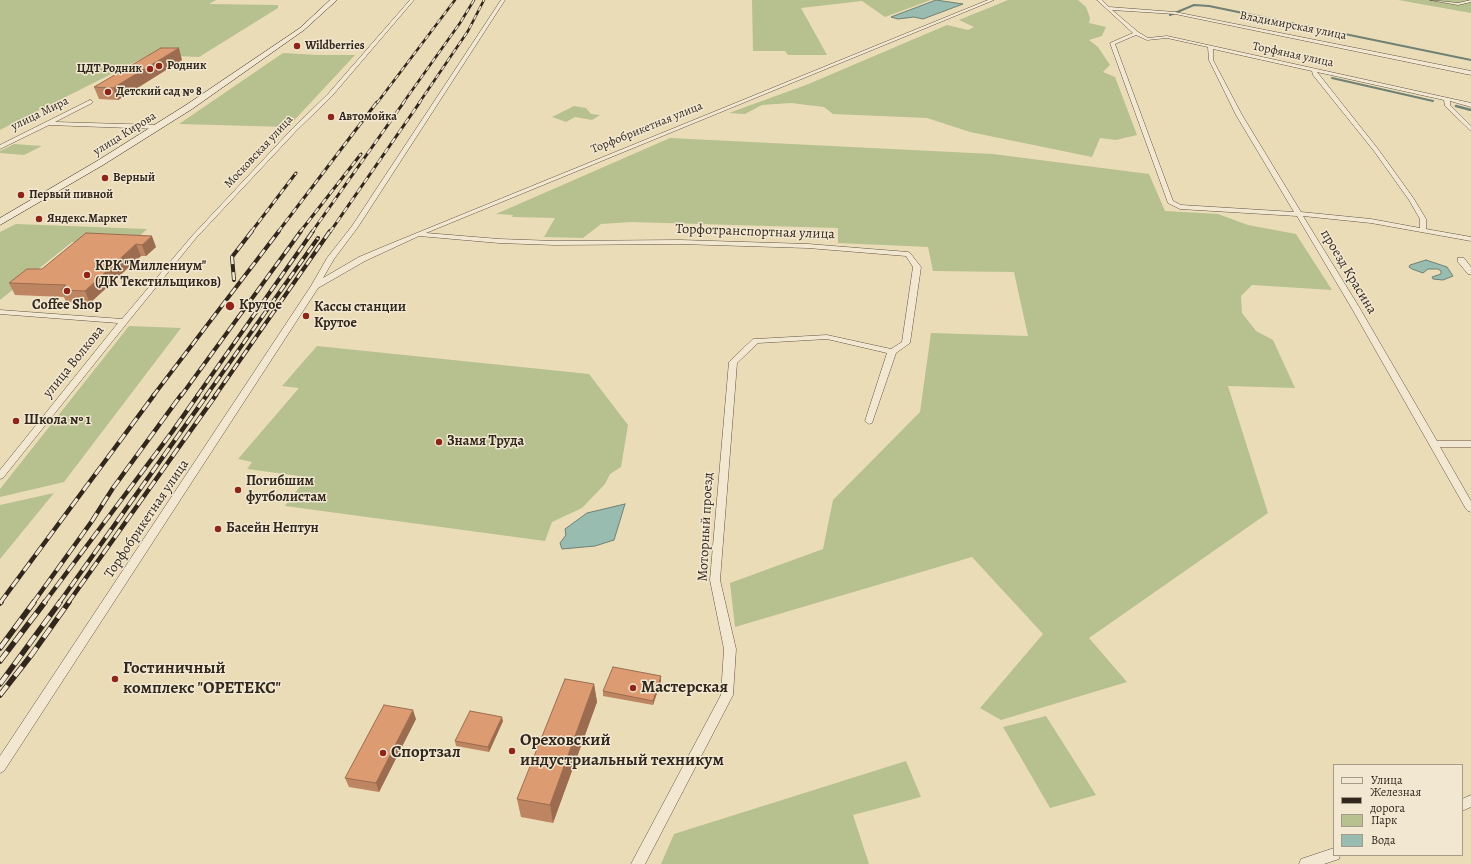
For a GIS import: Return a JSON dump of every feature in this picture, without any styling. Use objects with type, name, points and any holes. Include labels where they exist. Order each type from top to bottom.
[{"type":"street","name":"улица Кирова","points":[[0,222],[158,127],[302,29],[334,0]]},
{"type":"street","name":"Московская улица","points":[[124,321],[194,237],[294,130],[330,94],[412,0]]},
{"type":"street","name":"Торфобрикетная улица","points":[[0,767],[315,286],[331,258],[359,220],[503,0]]},
{"type":"street","name":"Торфобрикетная улица","points":[[315,286],[362,259],[418,235],[992,0]]},
{"type":"street","points":[[1099,0],[1136,33],[1112,43],[1170,202],[1180,207],[1298,214],[1371,221],[1471,239]]},
{"type":"street","points":[[1432,0],[1458,4],[1471,0]]},
{"type":"street","name":"Владимирская улица","points":[[1109,8],[1175,13],[1471,73]]},
{"type":"street","name":"Торфяная улица","points":[[1136,33],[1147,39],[1167,37],[1471,104]]},
{"type":"street","name":"проезд Красина","points":[[1210,47],[1211,60],[1239,115],[1435,444],[1471,508]]},
{"type":"street","points":[[1314,69],[1314,74],[1376,150],[1412,200],[1424,219],[1423,230]]},
{"type":"street","points":[[1446,99],[1446,105],[1471,129]]},
{"type":"street","name":"улица Мира","points":[[0,147],[90,102]]},
{"type":"street","points":[[49,123],[158,127]]},
{"type":"street","name":"Торфотранспортная улица","points":[[418,235],[499,241],[680,242],[785,245],[908,254],[917,267],[906,343],[892,352]]},
{"type":"street","points":[[1461,260],[1471,272]]},
{"type":"street","points":[[0,312],[124,321]]},
{"type":"street","name":"улица Волкова","points":[[0,476],[124,321]]},
{"type":"street","name":"Моторный проезд","points":[[638,864],[727,694],[730,649],[715,580],[733,362],[756,341],[827,337],[892,352]]},
{"type":"street","points":[[869,421],[892,352]]},
{"type":"street","points":[[1435,444],[1471,444]]},
{"type":"street","points":[[1306,864],[1333,854]]},
{"type":"green space","points":[[0,0],[216,0],[209,4],[278,5],[278,8],[199,57],[149,55],[0,130]]},
{"type":"green space","points":[[752,0],[931,0],[885,17],[862,1],[801,8],[827,55],[788,55],[785,51],[753,51]]},
{"type":"green space","points":[[1008,0],[1078,0],[1086,7],[1090,18],[1089,23],[1106,27],[1102,36],[1089,40],[1098,47],[1110,65],[1103,72],[1115,77],[1137,135],[1116,140],[1100,138],[1092,157],[970,132],[927,118],[833,114],[824,107],[791,103],[762,105],[745,114],[729,113],[806,85],[947,25],[968,30],[974,27],[959,20]]},
{"type":"green space","points":[[1398,0],[1471,0],[1471,13]]},
{"type":"green space","points":[[283,53],[355,55],[288,127],[179,124]]},
{"type":"green space","points":[[574,106],[586,108],[591,114],[600,115],[592,120],[575,117],[566,122],[552,117]]},
{"type":"green space","points":[[670,138],[993,154],[1149,174],[1165,211],[1218,214],[1248,225],[1296,234],[1332,290],[1252,285],[1241,296],[1242,313],[1256,331],[1273,340],[1295,388],[1228,386],[1268,513],[1089,638],[1127,682],[1001,720],[980,708],[1043,634],[972,557],[735,627],[730,583],[823,549],[833,500],[920,412],[931,333],[1028,336],[1014,272],[933,271],[928,247],[838,243],[838,228],[631,222],[601,224],[583,238],[544,237],[555,218],[512,217],[513,215],[496,214]]},
{"type":"green space","points":[[14,144],[42,146],[24,155],[0,153],[0,151]]},
{"type":"green space","points":[[16,224],[147,229],[131,244],[72,242],[0,300],[0,232]]},
{"type":"green space","points":[[129,326],[181,328],[64,482],[0,497],[0,489]]},
{"type":"green space","name":"Знамя Труда","points":[[317,346],[589,374],[628,425],[621,467],[610,474],[605,484],[582,508],[552,522],[545,541],[285,506],[307,477],[247,469],[252,462],[238,459],[299,388],[282,386]]},
{"type":"green space","points":[[54,493],[0,559],[0,505]]},
{"type":"green space","points":[[1046,716],[1096,795],[1050,808],[1003,727]]},
{"type":"green space","points":[[906,761],[921,797],[853,815],[869,864],[661,864],[674,834]]},
{"type":"water","points":[[936,0],[963,4],[923,19],[914,17],[898,19],[891,17]]},
{"type":"water","points":[[1426,260],[1447,267],[1453,276],[1443,280],[1433,279],[1432,277],[1441,274],[1441,271],[1438,269],[1428,269],[1423,273],[1409,267],[1410,265]]},
{"type":"water","points":[[625,504],[614,540],[595,546],[562,549],[560,543],[566,535],[565,529],[587,513]]},
{"type":"building","points":[[161,48],[179,48],[113,88],[94,87]]},
{"type":"building","points":[[86,233],[152,236],[142,245],[136,244],[85,291],[61,290],[66,285],[9,283],[27,269],[42,269]]},
{"type":"building","name":"Мастерская","points":[[613,667],[661,676],[653,701],[603,691]]},
{"type":"building","points":[[565,679],[594,684],[550,805],[517,799]]},
{"type":"building","name":"Спортзал","points":[[384,705],[413,710],[376,783],[345,778]]},
{"type":"building","points":[[470,711],[502,717],[488,747],[455,741]]},
{"type":"waterway","points":[[1170,15],[1194,5],[1209,6],[1471,60]]},
{"type":"waterway","points":[[1332,78],[1433,101]]},
{"type":"waterway","points":[[1456,106],[1471,110]]},
{"type":"railway","points":[[377,103],[455,0]]},
{"type":"railway","points":[[403,103],[460,23],[474,0]]},
{"type":"railway","points":[[419,103],[468,31],[484,0]]},
{"type":"railway","points":[[278,232],[377,102]]},
{"type":"railway","points":[[312,232],[404,102]]},
{"type":"railway","points":[[330,232],[420,102]]},
{"type":"railway","points":[[300,232],[361,154]]},
{"type":"railway","points":[[251,232],[296,173]]},
{"type":"railway","points":[[234,280],[232,257],[252,231]]},
{"type":"railway","points":[[153,396],[279,231]]},
{"type":"railway","points":[[181,396],[301,231]]},
{"type":"railway","points":[[197,396],[313,231]]},
{"type":"railway","points":[[215,396],[330,231]]},
{"type":"railway","points":[[206,396],[318,238]]},
{"type":"railway","points":[[1,602],[0,603],[154,395]]},
{"type":"railway","points":[[33,603],[92,521],[113,488],[181,395]]},
{"type":"railway","points":[[44,603],[198,395]]},
{"type":"railway","points":[[59,603],[207,395]]},
{"type":"railway","points":[[68,603],[216,395]]},
{"type":"railway","points":[[0,648],[34,602]]},
{"type":"railway","points":[[0,661],[45,602]]},
{"type":"railway","points":[[0,684],[60,602]]},
{"type":"railway","points":[[0,695],[32,654],[69,602]]},
{"type":"place","name":"Wildberries","points":[[297,46]]},
{"type":"place","name":"Родник","points":[[159,66]]},
{"type":"place","name":"ЦДТ Родник","points":[[150,69]]},
{"type":"place","name":"Детский сад № 8","points":[[108,92]]},
{"type":"place","name":"Автомойка","points":[[331,117]]},
{"type":"place","name":"Верный","points":[[105,178]]},
{"type":"place","name":"Первый пивной","points":[[21,195]]},
{"type":"place","name":"Яндекс.Маркет","points":[[39,219]]},
{"type":"place","name":"КРК \"Миллениум\" (ДК Текстильщиков)","points":[[87,275]]},
{"type":"place","name":"Coffee Shop","points":[[67,291]]},
{"type":"place","name":"Крутое","points":[[230,306]]},
{"type":"place","name":"Кассы станции Крутое","points":[[306,316]]},
{"type":"place","name":"Школа № 1","points":[[16,421]]},
{"type":"place","name":"Знамя Труда","points":[[439,442]]},
{"type":"place","name":"Погибшим футболистам","points":[[238,490]]},
{"type":"place","name":"Басейн Нептун","points":[[218,529]]},
{"type":"place","name":"Гостиничный комплекс \"ОРЕТЕКС\"","points":[[115,679]]},
{"type":"place","name":"Мастерская","points":[[633,688]]},
{"type":"place","name":"Ореховский индустриальный техникум","points":[[512,751]]},
{"type":"place","name":"Спортзал","points":[[383,753]]}]
